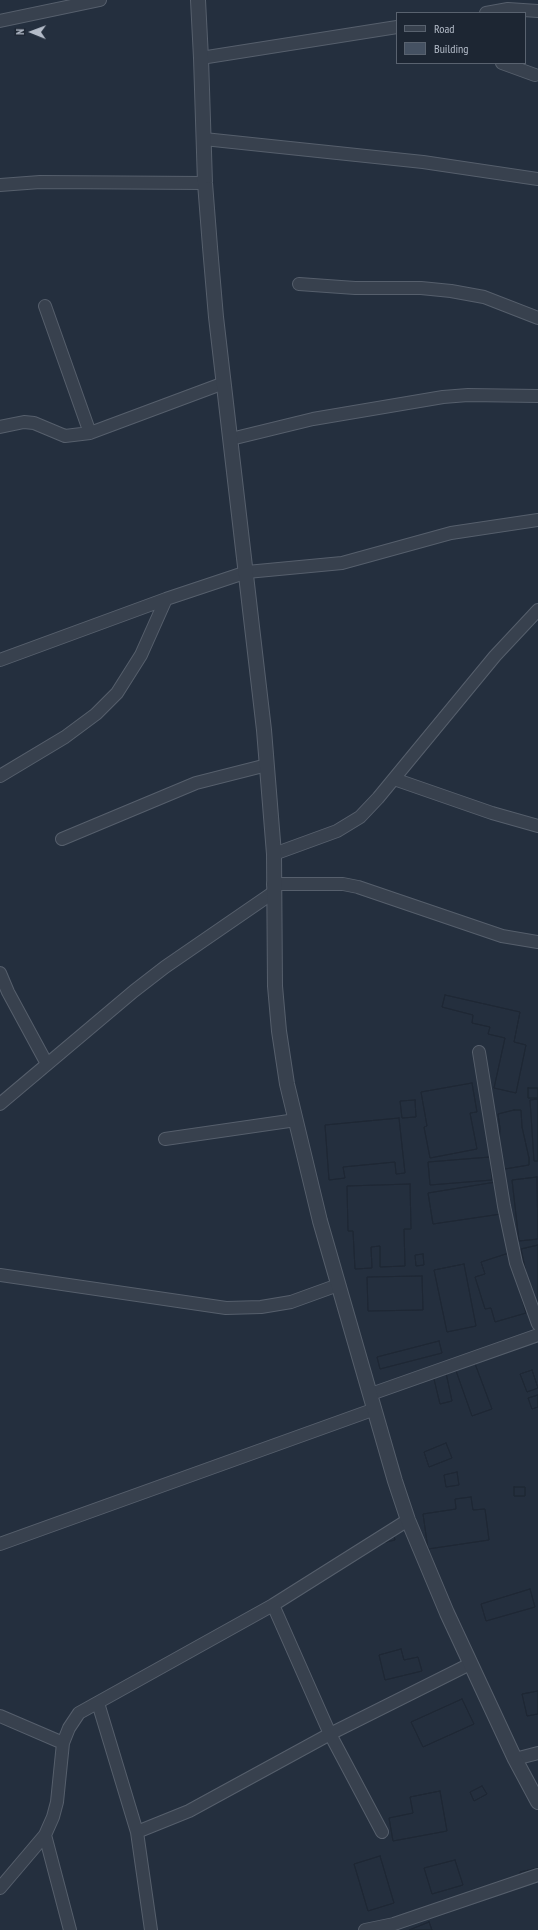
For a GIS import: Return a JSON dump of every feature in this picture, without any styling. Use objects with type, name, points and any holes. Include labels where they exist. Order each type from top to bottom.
[{"type":"street","points":[[0,21],[100,0]]},
{"type":"street","points":[[198,0],[205,183],[216,317],[247,572],[267,765],[274,854],[273,888],[275,986],[279,1031],[287,1084],[320,1221],[395,1481],[408,1520],[470,1664],[515,1759],[538,1802]]},
{"type":"street","points":[[492,12],[508,9],[538,10]]},
{"type":"street","points":[[201,58],[396,27]]},
{"type":"street","points":[[505,64],[535,75]]},
{"type":"street","points":[[204,138],[423,162],[538,179]]},
{"type":"street","points":[[0,185],[40,182],[205,183]]},
{"type":"street","points":[[299,284],[355,288],[420,288],[451,291],[484,298],[538,318]]},
{"type":"street","points":[[45,306],[90,433]]},
{"type":"street","points":[[0,427],[24,422],[34,423],[65,436],[90,433],[224,383]]},
{"type":"street","points":[[231,439],[313,419],[443,398],[468,395],[538,396]]},
{"type":"street","points":[[0,660],[166,599],[247,572],[342,563],[450,533],[538,520]]},
{"type":"street","points":[[0,776],[65,737],[96,714],[117,693],[141,655],[166,599]]},
{"type":"street","points":[[274,854],[337,831],[360,817],[394,779],[494,656],[538,610]]},
{"type":"street","points":[[62,839],[196,783],[267,765]]},
{"type":"street","points":[[394,779],[492,813],[538,826]]},
{"type":"street","points":[[0,1104],[158,972],[273,888],[343,884],[358,887],[502,936],[538,942]]},
{"type":"street","points":[[0,973],[8,992],[47,1064]]},
{"type":"street","points":[[479,1052],[505,1213],[516,1263],[538,1324]]},
{"type":"street","points":[[165,1139],[296,1120]]},
{"type":"street","points":[[0,1275],[226,1308],[261,1307],[291,1302],[338,1285]]},
{"type":"street","points":[[371,1394],[538,1335]]},
{"type":"street","points":[[0,1544],[375,1409]]},
{"type":"street","points":[[2,1882],[45,1835],[54,1817],[63,1743],[68,1728],[79,1712],[274,1605],[408,1520]]},
{"type":"street","points":[[274,1605],[330,1734],[382,1832]]},
{"type":"street","points":[[137,1832],[189,1811],[330,1734],[470,1664]]},
{"type":"street","points":[[98,1702],[137,1832],[151,1930]]},
{"type":"street","points":[[0,1716],[63,1743]]},
{"type":"street","points":[[515,1759],[538,1753]]},
{"type":"street","points":[[45,1835],[70,1930]]},
{"type":"street","points":[[365,1930],[394,1924],[538,1875]]},
{"type":"building","points":[[445,995],[520,1012],[514,1042],[526,1045],[516,1093],[494,1088],[505,1038],[488,1034],[490,1027],[472,1023],[473,1015],[442,1007]]},
{"type":"building","points":[[445,995],[520,1012],[514,1042],[526,1045],[516,1093],[494,1088],[505,1038],[488,1034],[490,1027],[472,1023],[473,1015],[442,1007]]},
{"type":"building","points":[[472,1083],[477,1112],[470,1113],[477,1149],[430,1158],[424,1127],[427,1126],[421,1092]]},
{"type":"building","points":[[472,1083],[477,1112],[470,1113],[477,1149],[430,1158],[424,1127],[427,1126],[421,1092]]},
{"type":"building","points":[[528,1088],[538,1088],[538,1098],[528,1098]]},
{"type":"building","points":[[528,1088],[538,1088],[538,1098],[528,1098]]},
{"type":"building","points":[[538,1099],[538,1161],[534,1161],[530,1100]]},
{"type":"building","points":[[538,1099],[538,1161],[534,1161],[530,1100]]},
{"type":"building","points":[[415,1100],[416,1117],[402,1118],[400,1101]]},
{"type":"building","points":[[415,1100],[416,1117],[402,1118],[400,1101]]},
{"type":"building","points":[[521,1110],[522,1127],[529,1158],[529,1165],[505,1169],[499,1146],[500,1128],[498,1114]]},
{"type":"building","points":[[521,1110],[522,1127],[529,1158],[529,1165],[505,1169],[499,1146],[500,1128],[498,1114]]},
{"type":"building","points":[[399,1118],[405,1173],[396,1174],[395,1162],[343,1167],[345,1178],[329,1180],[325,1125]]},
{"type":"building","points":[[399,1118],[405,1173],[396,1174],[395,1162],[343,1167],[345,1178],[329,1180],[325,1125]]},
{"type":"building","points":[[490,1157],[492,1180],[430,1185],[428,1162]]},
{"type":"building","points":[[490,1157],[492,1180],[430,1185],[428,1162]]},
{"type":"building","points":[[537,1177],[538,1239],[519,1241],[512,1180]]},
{"type":"building","points":[[537,1177],[538,1239],[519,1241],[512,1180]]},
{"type":"building","points":[[496,1182],[501,1214],[433,1224],[428,1193]]},
{"type":"building","points":[[496,1182],[501,1214],[433,1224],[428,1193]]},
{"type":"building","points":[[410,1184],[411,1229],[404,1229],[405,1266],[380,1267],[380,1246],[371,1247],[372,1268],[355,1269],[353,1231],[348,1231],[347,1186]]},
{"type":"building","points":[[410,1184],[411,1229],[404,1229],[405,1266],[380,1267],[380,1246],[371,1247],[372,1268],[355,1269],[353,1231],[348,1231],[347,1186]]},
{"type":"building","points":[[538,1245],[538,1310],[534,1311],[521,1249]]},
{"type":"building","points":[[538,1245],[538,1310],[534,1311],[521,1249]]},
{"type":"building","points":[[509,1253],[526,1313],[495,1322],[491,1308],[485,1309],[475,1277],[485,1274],[481,1262]]},
{"type":"building","points":[[509,1253],[526,1313],[495,1322],[491,1308],[485,1309],[475,1277],[485,1274],[481,1262]]},
{"type":"building","points":[[423,1254],[424,1265],[416,1266],[415,1255]]},
{"type":"building","points":[[423,1254],[424,1265],[416,1266],[415,1255]]},
{"type":"building","points":[[464,1264],[476,1326],[447,1332],[434,1270]]},
{"type":"building","points":[[464,1264],[476,1326],[447,1332],[434,1270]]},
{"type":"building","points":[[422,1276],[423,1310],[368,1311],[367,1277]]},
{"type":"building","points":[[422,1276],[423,1310],[368,1311],[367,1277]]},
{"type":"building","points":[[439,1341],[442,1353],[380,1369],[377,1357]]},
{"type":"building","points":[[439,1341],[442,1353],[380,1369],[377,1357]]},
{"type":"building","points":[[474,1361],[492,1409],[472,1416],[455,1368]]},
{"type":"building","points":[[474,1361],[492,1409],[472,1416],[455,1368]]},
{"type":"building","points":[[445,1368],[452,1401],[440,1404],[432,1371]]},
{"type":"building","points":[[445,1368],[452,1401],[440,1404],[432,1371]]},
{"type":"building","points":[[532,1370],[538,1388],[527,1392],[520,1374]]},
{"type":"building","points":[[532,1370],[538,1388],[527,1392],[520,1374]]},
{"type":"building","points":[[538,1395],[538,1407],[532,1409],[528,1398]]},
{"type":"building","points":[[538,1395],[538,1407],[532,1409],[528,1398]]},
{"type":"building","points":[[446,1443],[452,1458],[429,1467],[424,1452]]},
{"type":"building","points":[[446,1443],[452,1458],[429,1467],[424,1452]]},
{"type":"building","points":[[457,1472],[459,1485],[446,1487],[444,1475]]},
{"type":"building","points":[[457,1472],[459,1485],[446,1487],[444,1475]]},
{"type":"building","points":[[514,1487],[525,1487],[525,1496],[514,1496]]},
{"type":"building","points":[[514,1487],[525,1487],[525,1496],[514,1496]]},
{"type":"building","points":[[471,1497],[473,1510],[485,1509],[489,1540],[428,1549],[423,1514],[456,1509],[455,1499]]},
{"type":"building","points":[[471,1497],[473,1510],[485,1509],[489,1540],[428,1549],[423,1514],[456,1509],[455,1499]]},
{"type":"building","points":[[393,1532],[395,1540],[382,1543]]},
{"type":"building","points":[[393,1532],[395,1540],[382,1543]]},
{"type":"building","points":[[530,1589],[535,1607],[486,1621],[481,1604]]},
{"type":"building","points":[[530,1589],[535,1607],[486,1621],[481,1604]]},
{"type":"building","points":[[401,1649],[404,1660],[418,1657],[422,1671],[385,1680],[379,1655]]},
{"type":"building","points":[[401,1649],[404,1660],[418,1657],[422,1671],[385,1680],[379,1655]]},
{"type":"building","points":[[538,1691],[538,1714],[527,1716],[522,1694]]},
{"type":"building","points":[[538,1691],[538,1714],[527,1716],[522,1694]]},
{"type":"building","points":[[462,1699],[474,1724],[423,1747],[411,1722]]},
{"type":"building","points":[[462,1699],[474,1724],[423,1747],[411,1722]]},
{"type":"building","points":[[482,1786],[487,1794],[474,1801],[470,1792]]},
{"type":"building","points":[[482,1786],[487,1794],[474,1801],[470,1792]]},
{"type":"building","points":[[440,1791],[447,1831],[393,1841],[389,1818],[413,1813],[410,1797]]},
{"type":"building","points":[[440,1791],[447,1831],[393,1841],[389,1818],[413,1813],[410,1797]]},
{"type":"building","points":[[380,1856],[394,1903],[368,1911],[354,1864]]},
{"type":"building","points":[[380,1856],[394,1903],[368,1911],[354,1864]]},
{"type":"building","points":[[455,1860],[463,1885],[432,1894],[424,1868]]},
{"type":"building","points":[[455,1860],[463,1885],[432,1894],[424,1868]]},
{"type":"building","points":[[538,1868],[538,1879],[522,1882],[520,1872]]},
{"type":"building","points":[[538,1868],[538,1879],[522,1882],[520,1872]]},
{"type":"building","points":[[429,1922],[432,1930],[409,1930]]},
{"type":"building","points":[[429,1922],[432,1930],[409,1930]]}]
